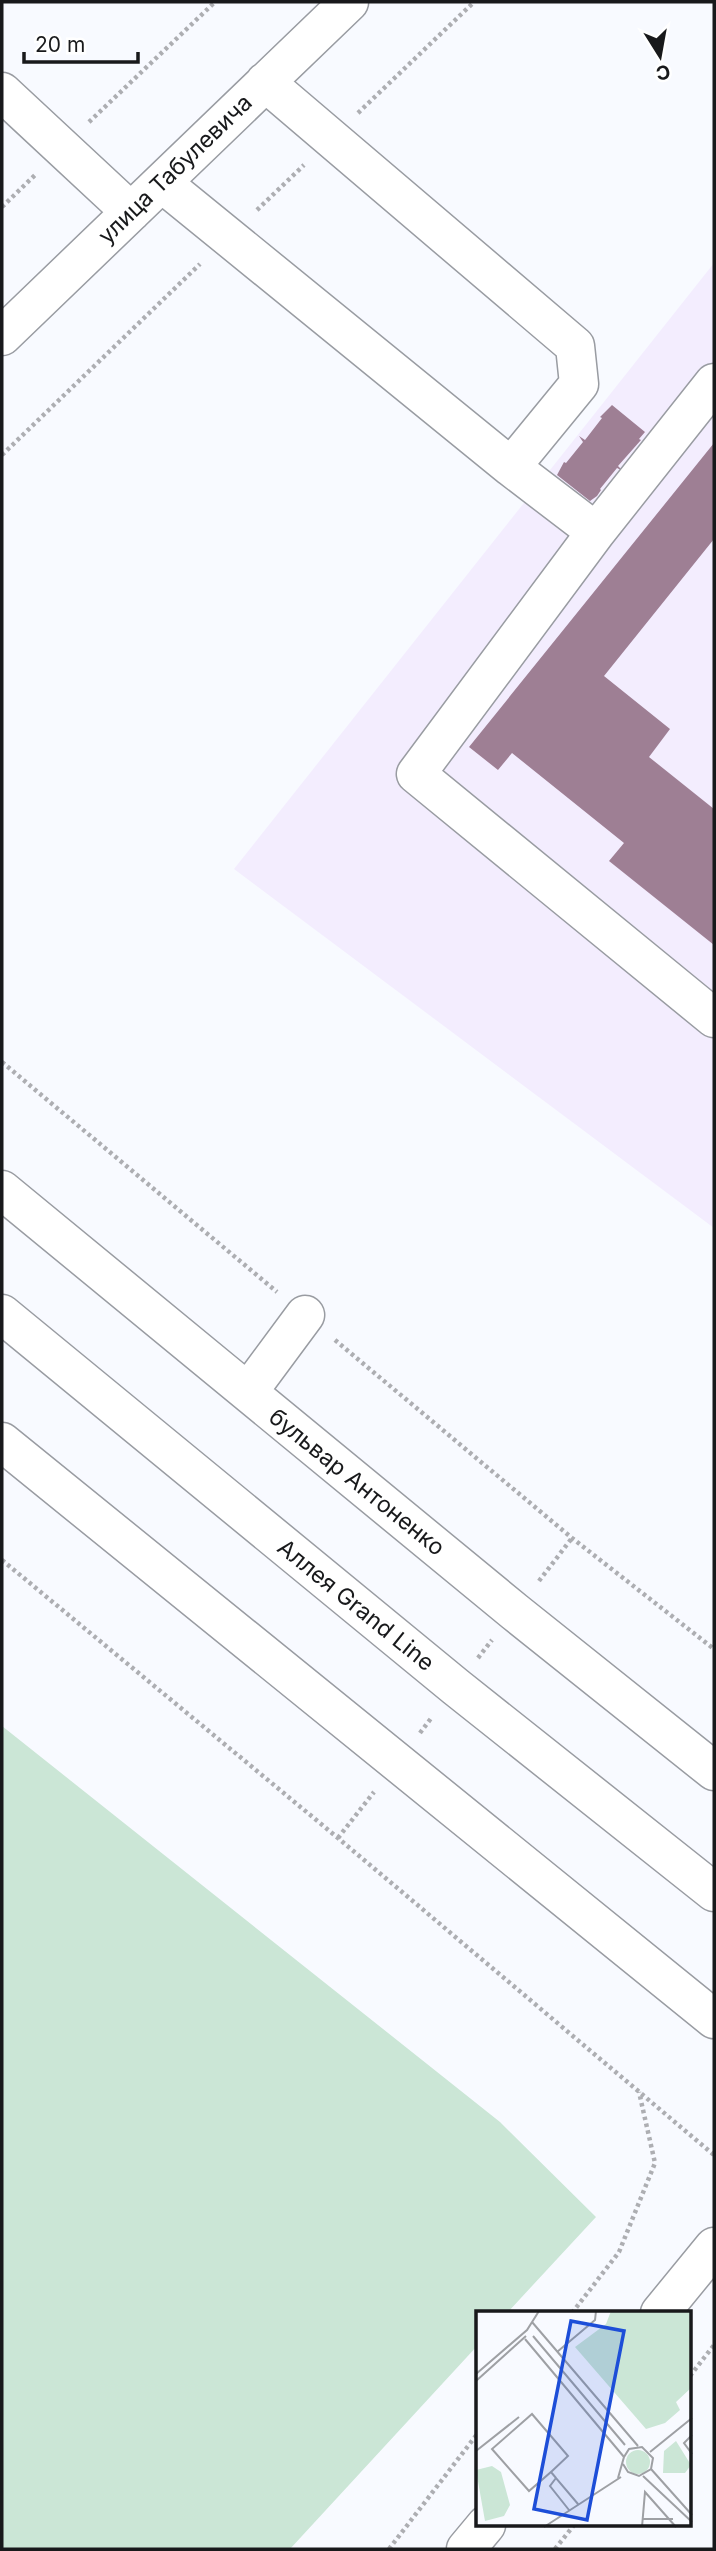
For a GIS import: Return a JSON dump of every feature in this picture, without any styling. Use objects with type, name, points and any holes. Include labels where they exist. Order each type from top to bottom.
[{"type":"street","name":"улица Табулевича","points":[[2,337],[349,2]]},
{"type":"street","points":[[265,82],[575,346],[579,384],[511,467]]},
{"type":"street","points":[[2,92],[131,212]]},
{"type":"street","points":[[162,183],[511,467],[596,532]]},
{"type":"street","points":[[714,383],[596,532],[416,774],[714,1018]]},
{"type":"street","name":"бульвар Антоненко","points":[[2,1190],[714,1771]]},
{"type":"street","name":"Аллея Grand Line","points":[[2,1314],[445,1678],[714,1892]]},
{"type":"street","points":[[248,1392],[305,1315]]},
{"type":"street","points":[[2,1442],[714,2019]]},
{"type":"street","points":[[662,2311],[714,2247]]},
{"type":"street","points":[[466,2549],[485,2526]]},
{"type":"path","points":[[2,207],[215,2]]},
{"type":"path","points":[[2,1062],[572,1538],[714,1649]]},
{"type":"path","points":[[2,1560],[338,1838],[714,2155]]},
{"type":"path","points":[[574,2311],[619,2252],[655,2163],[639,2092]]},
{"type":"path","points":[[692,2373],[714,2345]]},
{"type":"path","points":[[388,2549],[476,2436]]},
{"type":"path","points":[[555,2549],[573,2526]]},
{"type":"shaded area","points":[[714,263],[714,1228],[234,869]]},
{"type":"green space","points":[[2,1726],[500,2122],[596,2217],[509,2311],[476,2311],[476,2347],[290,2549],[2,2549]]},
{"type":"building","points":[[612,405],[645,432],[618,466],[623,471],[617,468],[597,496],[590,501],[557,475],[564,462],[566,463],[583,442],[579,436],[585,440],[602,418],[600,417]]},
{"type":"building","points":[[714,443],[714,539],[604,676],[670,729],[649,757],[714,809],[714,945],[609,861],[624,843],[512,753],[498,770],[469,747]]}]
